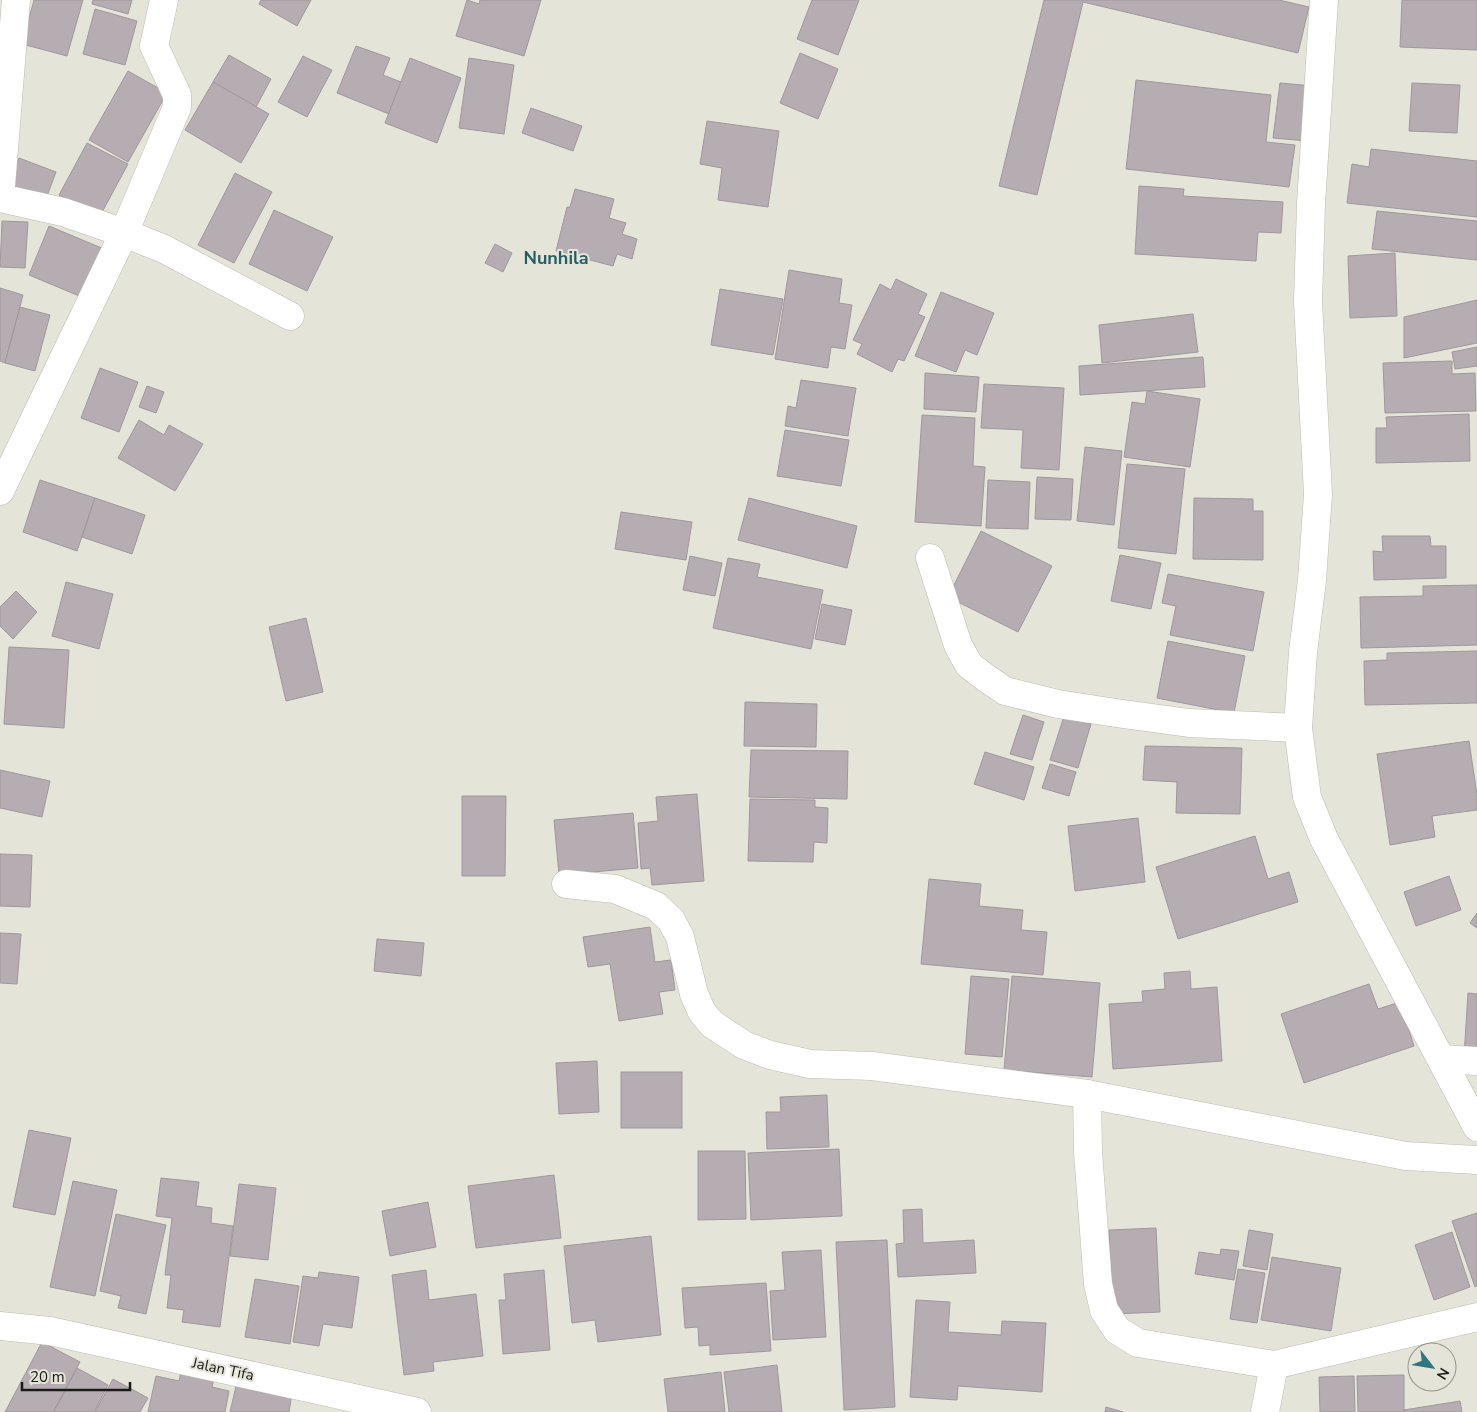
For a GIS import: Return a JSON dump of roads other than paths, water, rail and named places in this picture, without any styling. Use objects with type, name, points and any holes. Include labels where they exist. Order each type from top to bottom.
[{"type":"street","points":[[16,0],[0,198],[63,212],[164,249],[290,316]]},
{"type":"street","points":[[0,491],[124,233],[177,107],[177,95],[154,46],[164,0]]},
{"type":"street","points":[[1324,0],[1311,204],[1308,302],[1318,494],[1298,728],[1307,798],[1324,839],[1477,1126]]},
{"type":"street","points":[[930,558],[958,645],[970,665],[1005,691],[1058,704],[1190,723],[1298,728]]},
{"type":"street","points":[[566,884],[614,888],[656,906],[671,920],[680,937],[694,994],[702,1012],[712,1024],[744,1045],[770,1055],[810,1064],[872,1066],[1087,1094],[1406,1156],[1477,1160]]},
{"type":"street","points":[[1441,1059],[1477,1061]]},
{"type":"street","points":[[1087,1094],[1088,1152],[1098,1284],[1104,1310],[1116,1330],[1138,1343],[1274,1365],[1477,1317]]},
{"type":"street","name":"Jalan Tifa","points":[[0,1326],[50,1331],[366,1406],[416,1412]]},
{"type":"street","points":[[1265,1412],[1274,1365]]},
{"type":"district","name":"Nunhila","points":[[556,258]]}]
